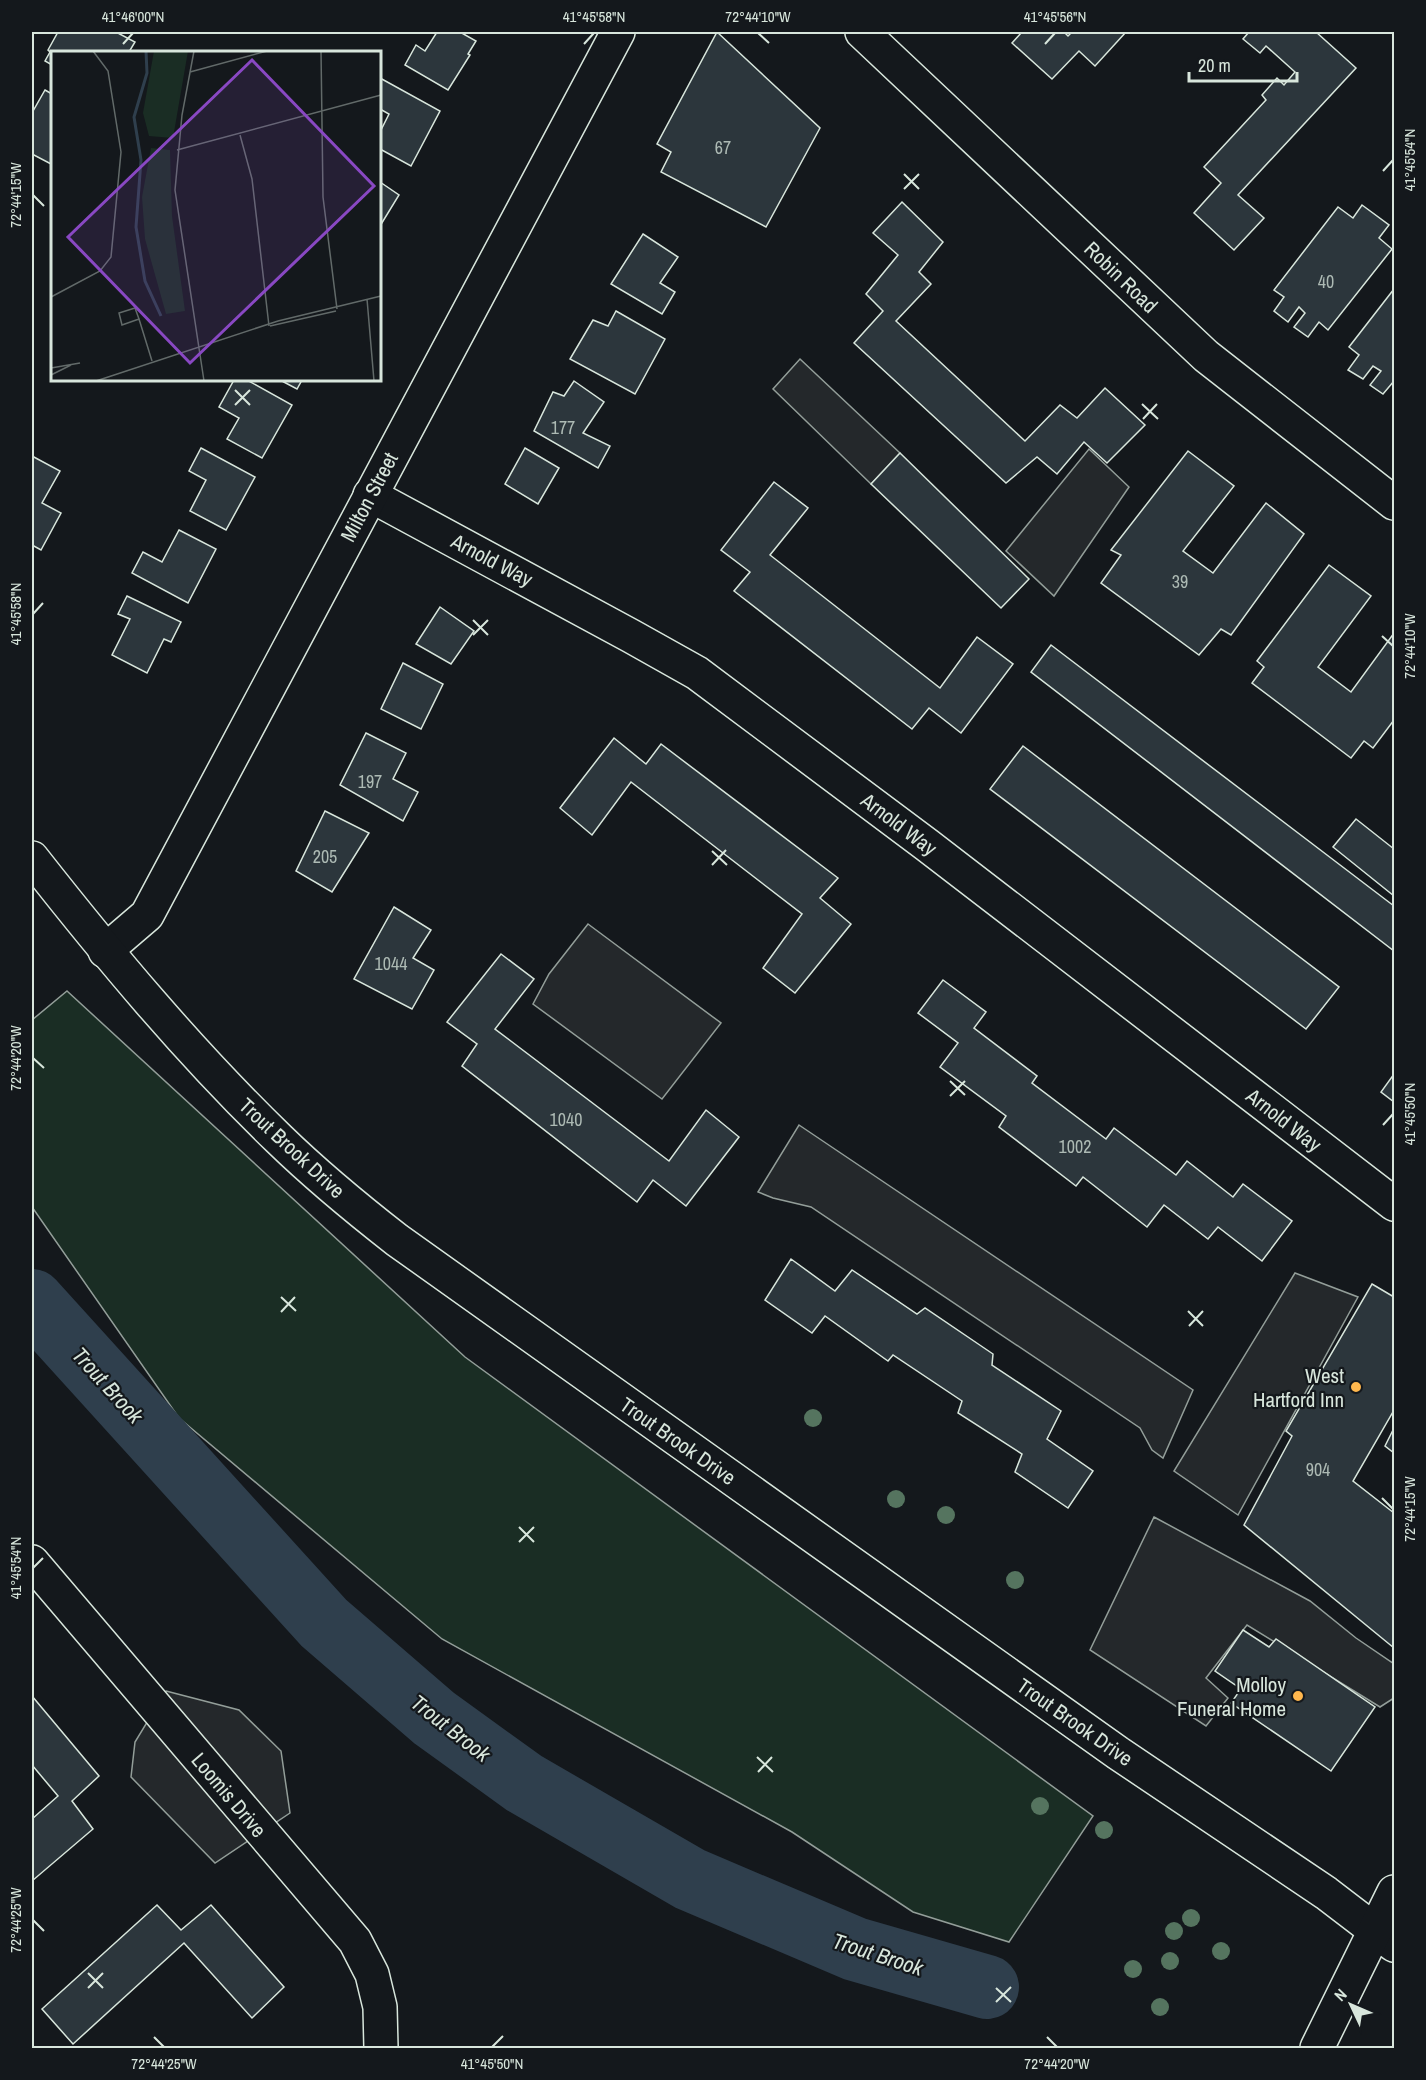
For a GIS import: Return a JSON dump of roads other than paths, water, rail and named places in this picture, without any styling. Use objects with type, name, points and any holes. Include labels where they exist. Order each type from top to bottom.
[{"type":"street","name":"Milton Street","points":[[105,951],[147,915],[618,32]]},
{"type":"street","name":"Robin Road","points":[[862,32],[1206,356],[1395,503]]},
{"type":"street","name":"Arnold Way","points":[[370,495],[697,674],[927,845],[1395,1204]]},
{"type":"street","name":"Trout Brook Drive","points":[[32,858],[105,951],[162,1017],[279,1139],[330,1187],[397,1240],[1118,1753],[1326,1893],[1385,1937]]},
{"type":"street","name":"Loomis Drive","points":[[32,1562],[354,1941],[372,1974],[380,2007],[381,2049]]},
{"type":"street","points":[[1317,2049],[1385,1937],[1395,1892]]},
{"type":"waterway","name":"Trout Brook","points":[[32,1301],[324,1623],[434,1718],[524,1783],[690,1879],[855,1949],[987,1987]]},
{"type":"place","name":"West Hartford Inn","points":[[1356,1387]]},
{"type":"place","name":"Molloy Funeral Home","points":[[1298,1696]]}]
